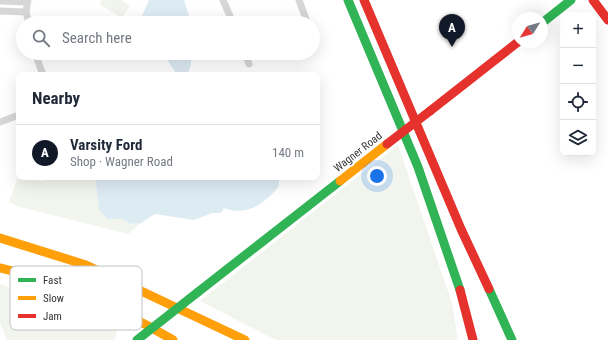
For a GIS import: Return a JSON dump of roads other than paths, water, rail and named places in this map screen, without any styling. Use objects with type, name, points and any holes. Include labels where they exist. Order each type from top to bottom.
[{"type":"main road","points":[[348,0],[440,223],[463,298],[473,340]]},
{"type":"main road","points":[[364,0],[455,215],[512,340]]},
{"type":"main road","points":[[548,18],[571,0]]},
{"type":"main road","points":[[593,0],[608,20]]},
{"type":"main road","name":"Wagner Road","points":[[137,340],[512,47]]},
{"type":"main road","points":[[0,238],[88,266]]},
{"type":"main road","points":[[0,268],[10,270]]},
{"type":"main road","points":[[142,291],[245,340]]},
{"type":"main road","points":[[142,322],[173,340]]},
{"type":"street","points":[[223,0],[230,16]]},
{"type":"street","points":[[298,0],[305,16]]},
{"type":"street","points":[[0,1],[27,1],[27,16]]},
{"type":"street","points":[[0,11],[26,12]]},
{"type":"street","points":[[38,60],[42,72]]},
{"type":"street","points":[[248,60],[249,64]]},
{"type":"street","points":[[0,122],[16,116]]},
{"type":"place","name":"Varsity Ford","points":[[452,47]]}]
